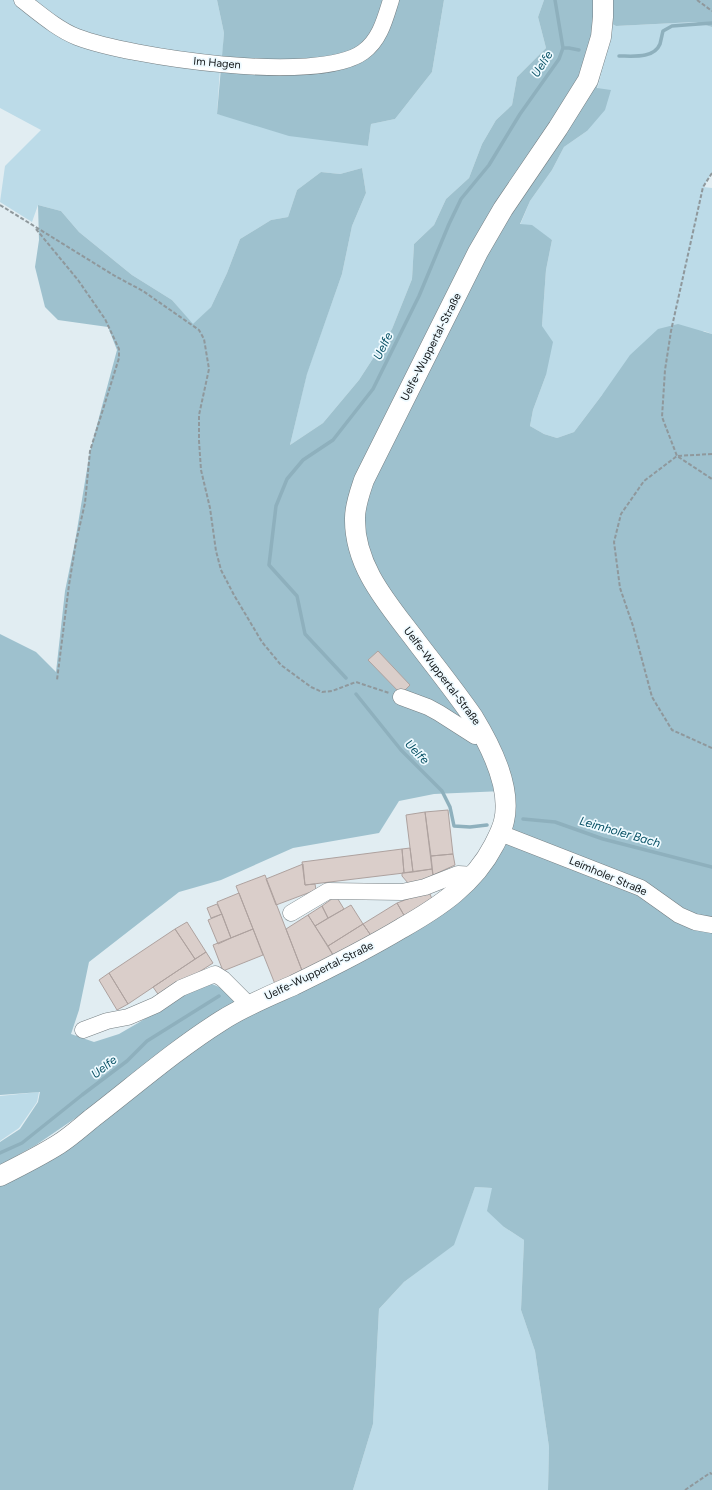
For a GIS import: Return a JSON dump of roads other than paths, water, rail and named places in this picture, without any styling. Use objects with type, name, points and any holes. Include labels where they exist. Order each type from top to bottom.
[{"type":"main road","name":"Uelfe-Wuppertal-Straße","points":[[0,1176],[59,1144],[201,1034],[249,1005],[295,984],[382,940],[432,911],[447,900],[475,874],[488,857],[500,833],[504,815],[505,799],[502,782],[493,754],[474,716],[372,580],[365,566],[358,545],[355,526],[356,507],[364,480],[478,252],[503,209],[558,128],[588,80],[595,62],[601,37],[603,0]]},
{"type":"street","name":"Im Hagen","points":[[22,0],[56,25],[76,37],[96,43],[183,60],[272,68],[323,65],[362,54],[374,43],[379,35],[391,0]]},
{"type":"street","points":[[401,697],[434,710],[475,736],[484,734]]},
{"type":"street","name":"Leimholer Straße","points":[[500,833],[641,888],[679,916],[695,922],[712,925]]},
{"type":"street","points":[[291,913],[328,891],[402,892],[425,887],[458,874],[475,874]]},
{"type":"street","points":[[83,1030],[107,1021],[128,1017],[156,1005],[181,988],[215,974],[223,979],[249,1005]]},
{"type":"waterway","name":"Uelfe","points":[[346,678],[305,634],[297,596],[269,565],[276,506],[287,479],[303,460],[333,440],[373,389],[419,296],[461,199],[489,165],[520,114],[559,59],[563,48],[555,0]]},
{"type":"waterway","points":[[619,56],[642,56],[653,52],[660,44],[663,31],[672,26],[712,23]]},
{"type":"waterway","points":[[563,48],[579,50]]},
{"type":"waterway","name":"Uelfe","points":[[356,694],[401,750],[442,791],[450,807],[454,826],[470,827],[487,825]]},
{"type":"waterway","name":"Leimholer Bach","points":[[523,819],[555,822],[603,839],[712,867]]},
{"type":"waterway","name":"Uelfe","points":[[0,1153],[22,1143],[127,1061],[147,1041],[219,996]]}]
